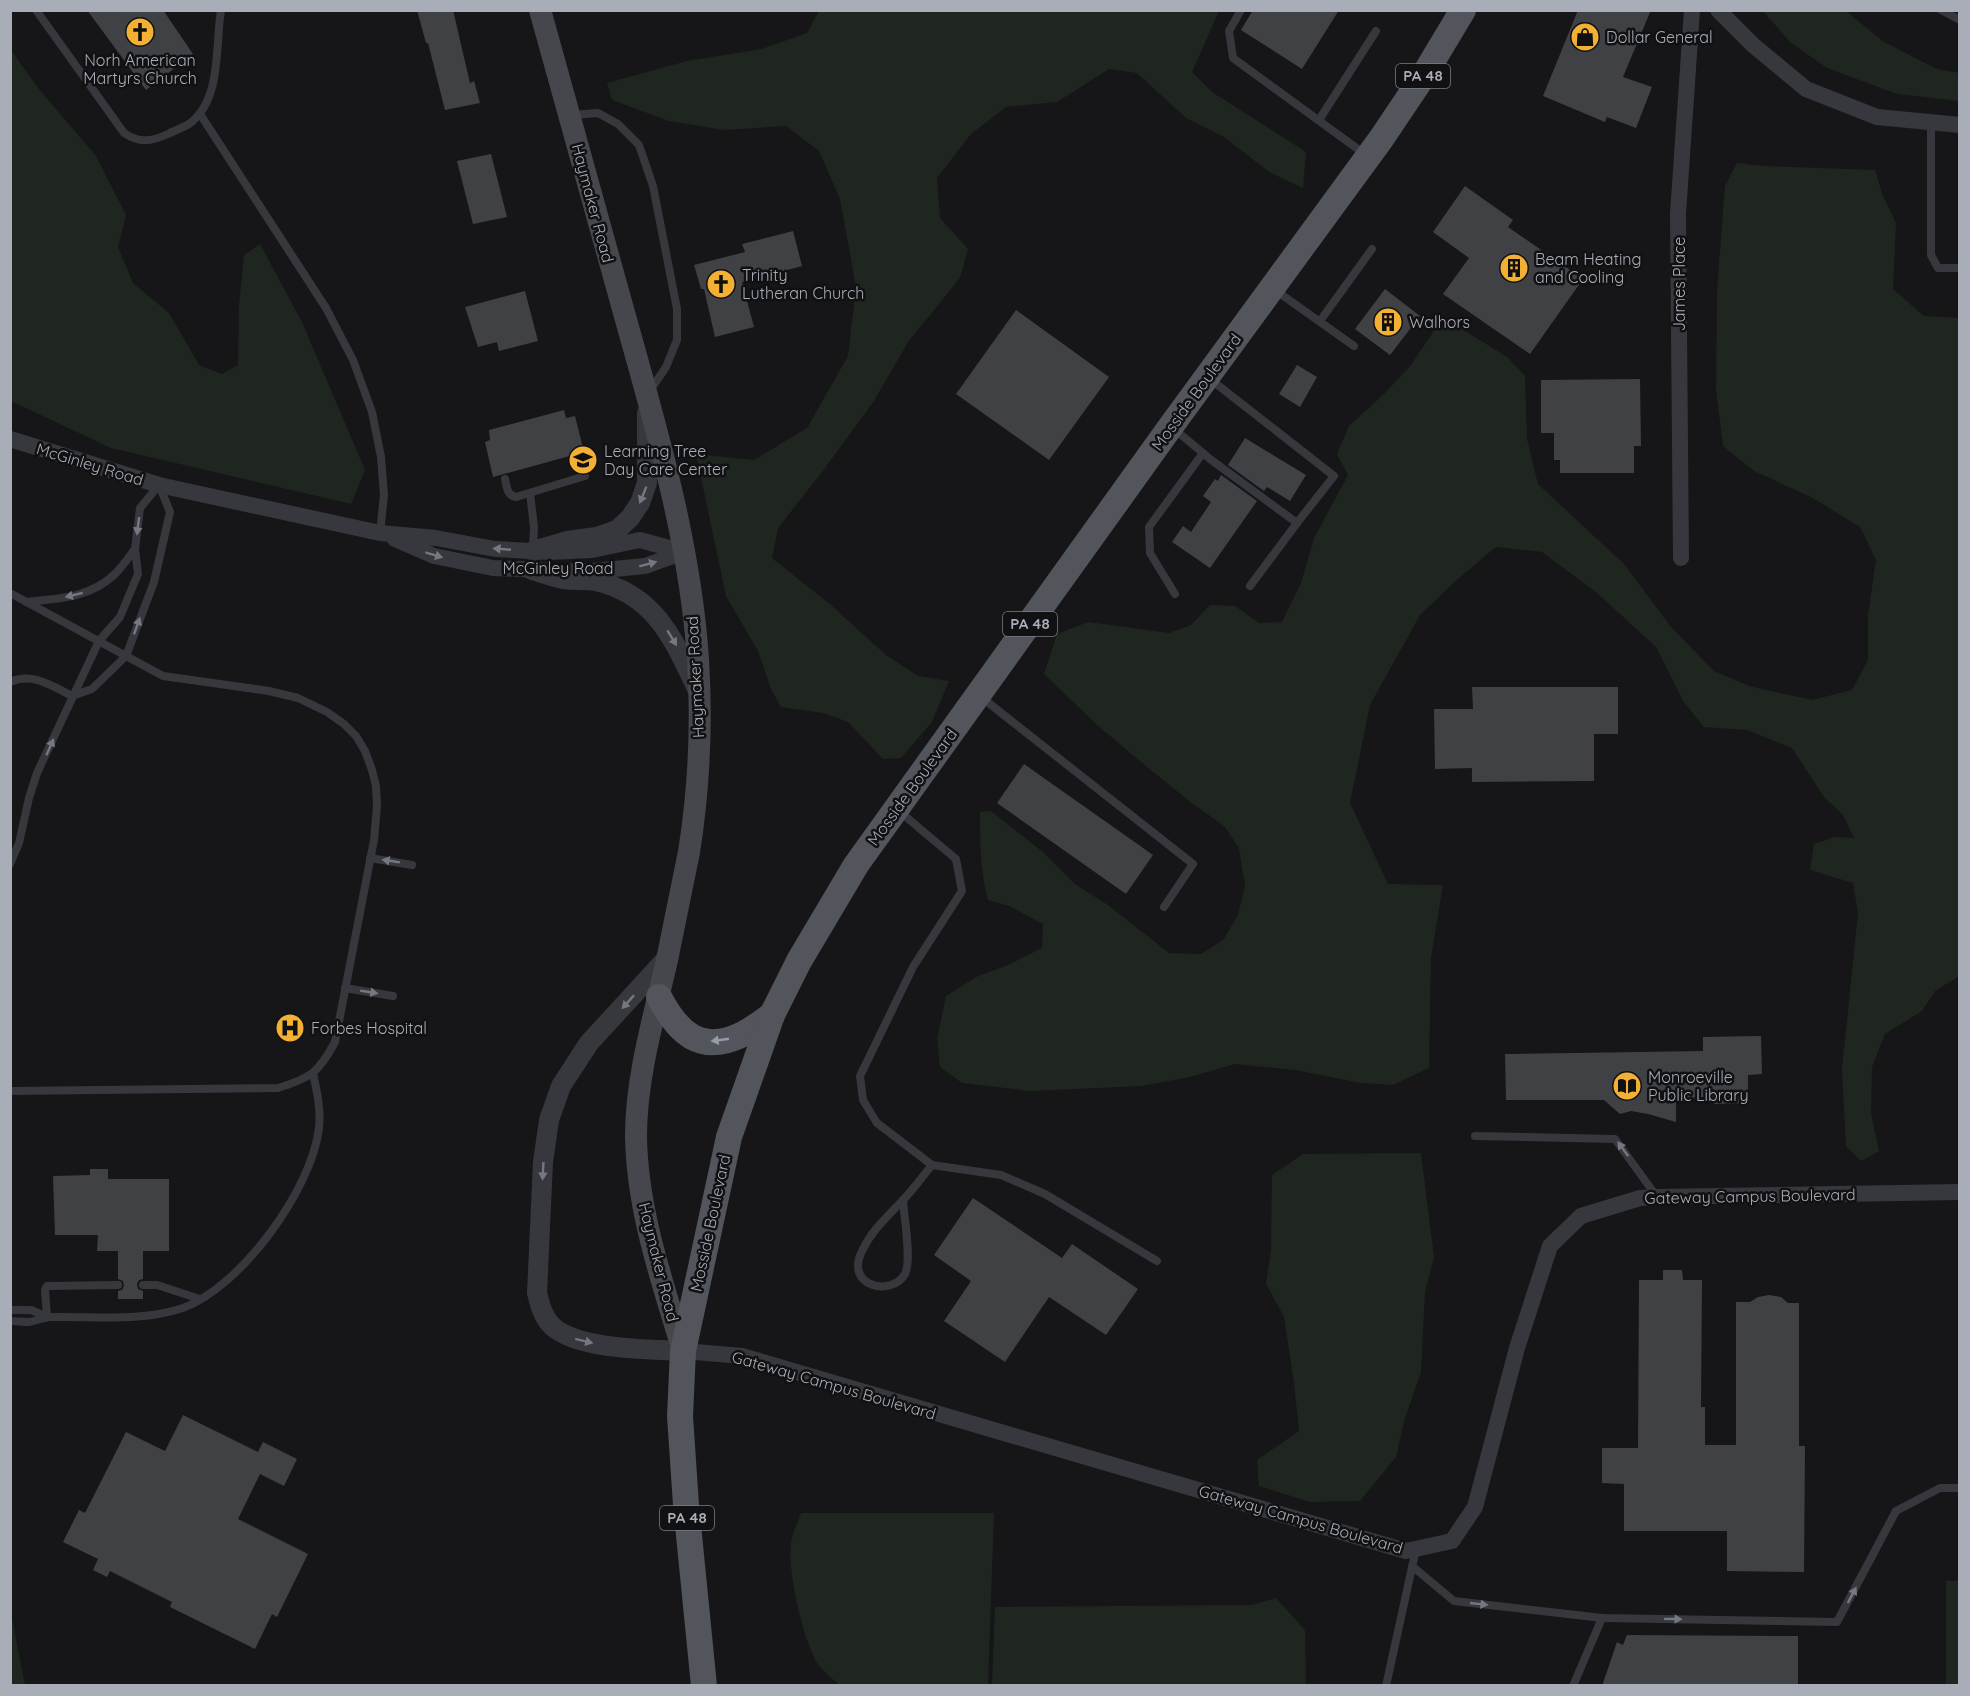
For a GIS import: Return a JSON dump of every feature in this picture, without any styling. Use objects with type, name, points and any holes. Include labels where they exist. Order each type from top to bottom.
[{"type":"main road","name":"Haymaker Road","points":[[540,10],[647,395],[684,552],[698,659],[699,726],[692,828],[643,1071],[636,1136],[644,1212],[652,1249],[683,1351]]},
{"type":"main road","name":"Mosside Boulevard","points":[[704,1686],[685,1494],[680,1416],[683,1351],[729,1137],[772,1015],[799,961],[856,865],[1171,426],[1368,157],[1424,75],[1458,12]]},
{"type":"main road","points":[[658,997],[677,1027],[692,1037],[704,1041],[720,1041],[740,1036],[772,1015]]},
{"type":"street","name":"James Place","points":[[1681,558],[1678,214],[1692,10]]},
{"type":"street","points":[[1718,10],[1753,45],[1806,89],[1877,117],[1959,125]]},
{"type":"street","points":[[533,561],[567,541],[597,537],[617,530],[630,518],[640,503],[647,483],[647,395]]},
{"type":"street","name":"McGinley Road","points":[[10,439],[159,485],[380,533],[436,538],[495,549],[533,561],[593,571],[645,566],[684,552]]},
{"type":"street","name":"McGinley Road","points":[[533,561],[640,540],[684,552]]},
{"type":"street","points":[[533,561],[565,579],[592,580],[613,586],[630,594],[647,607],[663,624],[675,642],[699,693]]},
{"type":"street","points":[[667,958],[589,1043],[561,1086],[549,1120],[543,1162],[537,1293],[542,1312],[552,1326],[564,1334],[582,1341],[683,1351]]},
{"type":"street","name":"Gateway Campus Boulevard","points":[[683,1351],[742,1356],[1406,1551],[1452,1541],[1475,1507],[1516,1352],[1550,1246],[1581,1216],[1640,1198],[1959,1192]]},
{"type":"lane","points":[[36,10],[124,133],[131,138],[149,141],[188,124],[200,114],[209,100],[222,10]]},
{"type":"lane","points":[[1241,10],[1229,31],[1233,58],[1368,157]]},
{"type":"lane","points":[[1941,10],[1959,20]]},
{"type":"lane","points":[[1319,120],[1376,31]]},
{"type":"lane","points":[[569,115],[597,113],[618,124],[639,145],[653,186],[677,309],[677,340],[666,367],[647,395]]},
{"type":"lane","points":[[200,114],[326,308],[353,360],[372,412],[381,457],[384,495],[380,533]]},
{"type":"lane","points":[[1931,123],[1931,255],[1938,268],[1959,268]]},
{"type":"lane","points":[[1320,321],[1372,249]]},
{"type":"lane","points":[[1272,288],[1354,346]]},
{"type":"lane","points":[[1207,377],[1334,476],[1250,586]]},
{"type":"lane","points":[[1171,426],[1203,453],[1297,523]]},
{"type":"lane","points":[[1175,594],[1150,553],[1149,527],[1203,453]]},
{"type":"lane","points":[[505,479],[508,492],[516,497],[585,476]]},
{"type":"lane","points":[[10,682],[32,678],[72,696],[92,689],[126,656],[154,582],[170,512],[159,485],[140,508],[135,549],[138,574],[120,617],[99,641],[72,696],[38,773],[29,798],[20,843],[10,864]]},
{"type":"lane","points":[[530,493],[534,527],[533,561]]},
{"type":"lane","points":[[26,602],[72,597],[93,590],[114,575],[135,549]]},
{"type":"lane","points":[[10,593],[163,676],[269,691],[298,698],[327,712],[356,736],[365,751],[376,786],[377,806],[370,858],[335,1042],[326,1060],[314,1073],[278,1088],[10,1091]]},
{"type":"lane","points":[[978,695],[1193,864],[1164,907]]},
{"type":"lane","points":[[897,809],[956,859],[962,891],[914,967],[860,1076],[862,1100],[877,1123],[932,1165],[1001,1175],[1045,1194],[1157,1261]]},
{"type":"lane","points":[[370,858],[412,865]]},
{"type":"lane","points":[[345,988],[393,996]]},
{"type":"lane","points":[[10,1321],[30,1322],[47,1317],[131,1317],[160,1314],[184,1307],[228,1281],[270,1234],[295,1194],[309,1164],[318,1130],[320,1103],[314,1073]]},
{"type":"lane","points":[[1475,1136],[1615,1139],[1657,1197]]},
{"type":"lane","points":[[903,1200],[907,1247],[905,1275],[895,1283],[879,1287],[864,1282],[859,1274],[861,1252],[880,1222],[903,1200],[932,1165]]},
{"type":"lane","points":[[47,1317],[45,1290],[47,1286],[118,1285]]},
{"type":"lane","points":[[143,1285],[157,1285],[200,1299]]},
{"type":"lane","points":[[10,1310],[31,1310],[47,1317]]},
{"type":"lane","points":[[1412,1566],[1454,1601],[1602,1618],[1837,1622],[1896,1511],[1940,1488],[1959,1488]]},
{"type":"lane","points":[[1386,1686],[1416,1549]]},
{"type":"lane","points":[[1573,1686],[1602,1618]]},
{"type":"shaded area","points":[[819,11],[1219,11],[1192,72],[1212,92],[1306,152],[1303,188],[1269,172],[1224,137],[1186,118],[1137,73],[1109,69],[1057,102],[1006,107],[971,134],[937,178],[940,218],[968,249],[960,278],[908,342],[874,401],[778,528],[772,558],[831,605],[886,655],[918,676],[949,681],[932,722],[901,758],[883,759],[848,722],[823,713],[781,707],[771,689],[758,651],[726,596],[696,454],[754,460],[807,428],[848,356],[856,287],[840,199],[819,151],[786,126],[724,130],[669,121],[612,100],[607,83],[687,61],[761,49],[807,33]]},
{"type":"shaded area","points":[[1763,11],[1846,11],[1884,42],[1937,69],[1959,73],[1959,101],[1897,94],[1827,68],[1790,42]]},
{"type":"shaded area","points":[[10,49],[39,89],[96,156],[126,215],[118,247],[133,283],[169,313],[199,365],[222,374],[238,365],[239,305],[244,255],[260,244],[302,322],[365,470],[351,504],[111,448],[11,401]]},
{"type":"shaded area","points":[[1737,163],[1875,170],[1883,196],[1896,223],[1893,289],[1924,316],[1959,318],[1959,976],[1935,991],[1922,1011],[1885,1034],[1872,1067],[1871,1113],[1879,1151],[1861,1161],[1846,1146],[1842,1069],[1858,913],[1853,883],[1810,870],[1814,844],[1834,837],[1854,838],[1843,815],[1824,797],[1792,748],[1747,730],[1704,727],[1683,701],[1656,647],[1597,593],[1542,552],[1496,547],[1420,615],[1370,705],[1350,803],[1388,884],[1443,885],[1431,958],[1429,1068],[1393,1085],[1361,1083],[1295,1070],[1235,1064],[1190,1077],[1142,1086],[1030,1091],[962,1083],[940,1067],[937,1039],[946,996],[976,977],[1008,965],[1042,948],[1043,924],[1009,906],[988,900],[980,845],[980,812],[991,811],[1044,853],[1075,884],[1108,905],[1169,953],[1201,954],[1223,940],[1238,915],[1245,886],[1239,848],[1224,826],[1189,801],[1097,725],[1044,674],[1057,634],[1088,622],[1169,633],[1191,625],[1210,605],[1235,606],[1259,623],[1282,622],[1301,583],[1314,538],[1348,475],[1337,454],[1349,426],[1411,365],[1443,317],[1507,357],[1525,376],[1527,439],[1538,484],[1624,564],[1671,627],[1714,671],[1749,686],[1812,700],[1852,690],[1868,660],[1868,615],[1876,560],[1860,527],[1811,497],[1754,471],[1723,446],[1716,389],[1717,291],[1725,186]]},
{"type":"shaded area","points":[[1421,1153],[1434,1257],[1425,1292],[1421,1372],[1404,1421],[1396,1457],[1360,1501],[1310,1502],[1259,1486],[1257,1460],[1299,1431],[1284,1317],[1266,1284],[1271,1250],[1272,1175],[1303,1154]]},
{"type":"shaded area","points":[[801,1513],[994,1513],[988,1685],[842,1686],[829,1676],[812,1653],[797,1605],[790,1555],[794,1531]]},
{"type":"shaded area","points":[[1946,1581],[1959,1581],[1959,1685],[1946,1685]]},
{"type":"shaded area","points":[[1276,1598],[1305,1630],[1306,1685],[992,1685],[995,1607],[1252,1605]]},
{"type":"shaded area","points":[[11,1613],[25,1685],[11,1685]]},
{"type":"building","name":"Norh American Martyrs Church","points":[[87,10],[163,10],[193,54],[146,90]]},
{"type":"building","points":[[417,10],[453,10],[470,83],[474,81],[480,103],[445,110]]},
{"type":"building","points":[[1253,10],[1339,10],[1302,69],[1241,30]]},
{"type":"building","points":[[1578,10],[1651,10],[1623,77],[1652,87],[1636,128],[1607,117],[1605,122],[1543,96]]},
{"type":"building","points":[[491,154],[507,217],[473,224],[457,161]]},
{"type":"building","name":"Beam Heating and Cooling","points":[[1465,186],[1513,220],[1508,227],[1583,279],[1530,354],[1443,294],[1469,258],[1433,232]]},
{"type":"building","name":"Trinity Lutheran Church","points":[[793,231],[802,266],[742,282],[754,327],[715,337],[704,289],[701,289],[694,265],[745,252],[742,244]]},
{"type":"building","name":"Walhors","points":[[1385,289],[1420,316],[1390,355],[1355,329]]},
{"type":"building","points":[[525,291],[538,341],[499,351],[497,342],[478,347],[465,307]]},
{"type":"building","points":[[1016,310],[1109,377],[1049,460],[956,394]]},
{"type":"building","points":[[1297,365],[1317,377],[1300,407],[1279,394]]},
{"type":"building","points":[[1640,379],[1641,446],[1634,446],[1634,473],[1560,473],[1560,460],[1554,460],[1554,433],[1541,433],[1541,380]]},
{"type":"building","points":[[564,410],[566,418],[575,416],[584,452],[493,477],[485,442],[490,440],[489,430]]},
{"type":"building","points":[[1245,438],[1306,475],[1290,501],[1267,487],[1264,491],[1228,465]]},
{"type":"building","points":[[1221,475],[1257,501],[1210,568],[1172,542],[1183,526],[1191,532],[1211,502],[1203,496],[1215,479],[1218,481]]},
{"type":"building","points":[[1472,687],[1618,687],[1618,734],[1594,734],[1594,781],[1472,782],[1472,768],[1435,769],[1434,709],[1473,709]]},
{"type":"building","points":[[1024,764],[1153,855],[1126,894],[997,803]]},
{"type":"building","name":"Monroeville Public Library","points":[[1761,1036],[1762,1074],[1748,1075],[1748,1103],[1714,1104],[1714,1097],[1676,1098],[1676,1122],[1631,1111],[1620,1114],[1604,1100],[1506,1100],[1505,1054],[1703,1051],[1703,1037]]},
{"type":"building","points":[[90,1169],[108,1169],[108,1179],[169,1179],[169,1251],[143,1251],[143,1279],[137,1284],[138,1289],[143,1291],[143,1299],[118,1299],[118,1291],[124,1286],[123,1281],[118,1279],[118,1251],[97,1251],[98,1235],[55,1235],[53,1176],[90,1175]]},
{"type":"building","points":[[973,1198],[1062,1258],[1072,1244],[1138,1289],[1106,1335],[1049,1297],[1005,1362],[944,1321],[971,1281],[934,1255]]},
{"type":"building","points":[[1663,1270],[1682,1270],[1683,1280],[1702,1280],[1701,1407],[1705,1407],[1705,1445],[1736,1445],[1736,1302],[1750,1302],[1758,1297],[1769,1295],[1781,1297],[1788,1303],[1799,1303],[1799,1446],[1805,1446],[1804,1572],[1727,1571],[1727,1531],[1624,1531],[1624,1484],[1602,1483],[1602,1448],[1638,1448],[1639,1280],[1663,1280]]},
{"type":"building","points":[[183,1415],[258,1452],[263,1442],[297,1459],[284,1486],[260,1474],[238,1519],[308,1554],[277,1617],[272,1614],[255,1649],[170,1607],[172,1602],[110,1571],[107,1577],[93,1570],[98,1559],[63,1542],[79,1510],[85,1513],[126,1432],[165,1451]]},
{"type":"building","points":[[1627,1635],[1798,1636],[1798,1686],[1602,1686],[1617,1642],[1623,1645]]},
{"type":"place","name":"Norh American Martyrs Church","points":[[140,32]]},
{"type":"place","name":"Dollar General","points":[[1585,37]]},
{"type":"place","name":"Beam Heating and Cooling","points":[[1514,268]]},
{"type":"place","name":"Trinity Lutheran Church","points":[[721,284]]},
{"type":"place","name":"Walhors","points":[[1388,322]]},
{"type":"place","name":"Learning Tree Day Care Center","points":[[583,460]]},
{"type":"place","name":"Forbes Hospital","points":[[290,1028]]},
{"type":"place","name":"Monroeville Public Library","points":[[1627,1086]]}]
